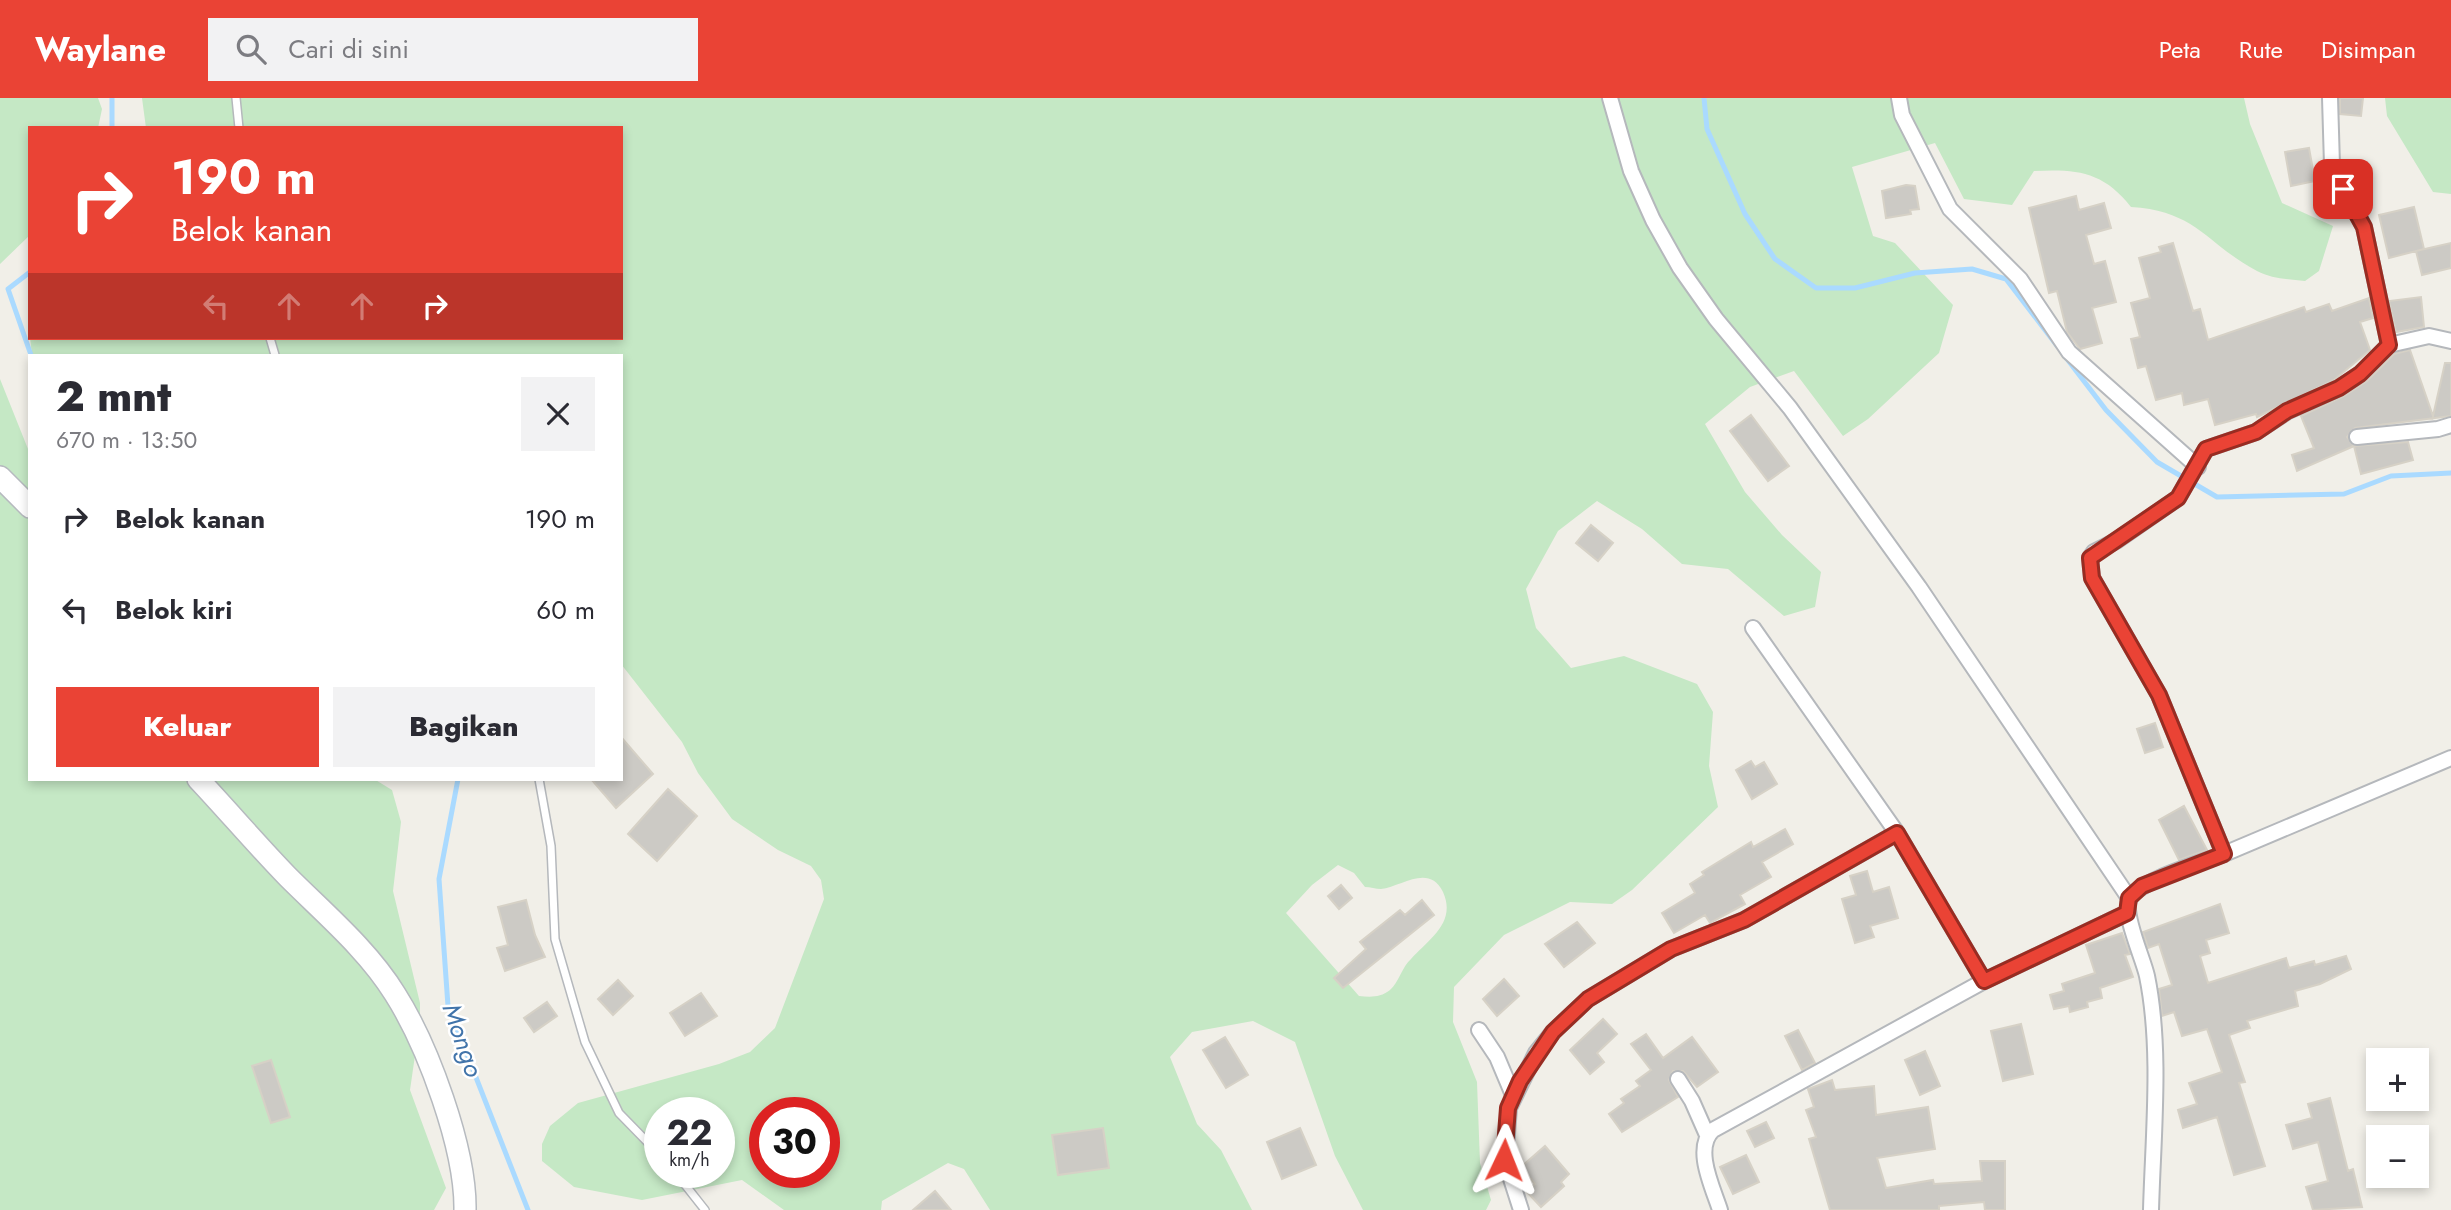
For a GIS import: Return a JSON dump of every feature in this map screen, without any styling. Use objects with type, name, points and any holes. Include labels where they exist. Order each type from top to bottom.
[{"type":"street","points":[[1610,98],[1631,171],[1653,220],[1680,268],[1716,319],[1790,408],[1919,587],[2128,906],[2148,977],[2152,1025],[2151,1210]]},
{"type":"street","points":[[1899,98],[1902,115],[1951,209],[2020,279],[2070,352],[2196,469]]},
{"type":"street","points":[[2330,98],[2332,165],[2364,227],[2389,345]]},
{"type":"street","points":[[2224,854],[2159,695],[2089,569],[2090,558],[2094,552],[2116,541],[2178,498],[2206,449],[2256,432],[2287,411],[2339,388],[2360,374],[2389,345],[2429,336],[2451,341]]},
{"type":"street","points":[[2357,437],[2438,429],[2451,425]]},
{"type":"street","points":[[0,477],[28,505]]},
{"type":"street","points":[[1753,628],[1897,833],[1984,981]]},
{"type":"street","points":[[1706,1133],[1984,981],[2128,906],[2142,886],[2451,758]]},
{"type":"street","points":[[200,781],[353,942],[395,993],[413,1028],[447,1112],[461,1165],[465,1210]]},
{"type":"street","points":[[1521,1210],[1504,1160],[1504,1135],[1513,1095],[1536,1054],[1588,999],[1671,949],[1744,920],[1897,833]]},
{"type":"street","points":[[1479,1030],[1497,1057],[1513,1095]]},
{"type":"street","points":[[1678,1079],[1706,1133],[1704,1146],[1707,1167],[1720,1210]]},
{"type":"lane","points":[[236,98],[239,126]]},
{"type":"lane","points":[[539,781],[551,846],[555,939],[585,1042],[619,1113],[644,1138]]},
{"type":"lane","points":[[688,1188],[705,1210]]},
{"type":"green space","points":[[0,98],[98,98],[102,109],[98,126],[28,126],[28,237],[0,264]]},
{"type":"green space","points":[[142,98],[2244,98],[2250,124],[2282,203],[2333,226],[2319,271],[2305,281],[2286,279],[2257,271],[2200,230],[2171,215],[2131,207],[2110,186],[2088,175],[2063,171],[2034,171],[2012,205],[1964,199],[1935,143],[1852,167],[1873,236],[1895,243],[1953,305],[1939,353],[1868,419],[1843,436],[1794,371],[1750,387],[1705,424],[1745,492],[1782,535],[1821,572],[1815,607],[1784,616],[1728,569],[1682,564],[1642,529],[1597,501],[1558,531],[1526,589],[1536,628],[1571,668],[1624,656],[1697,684],[1713,712],[1709,766],[1718,807],[1632,890],[1612,904],[1570,902],[1504,935],[1454,987],[1453,1022],[1477,1082],[1480,1163],[1491,1200],[1486,1210],[1363,1210],[1335,1156],[1295,1042],[1253,1021],[1192,1032],[1170,1057],[1197,1124],[1221,1150],[1252,1210],[990,1210],[964,1169],[948,1163],[882,1201],[881,1210],[784,1210],[753,1188],[840,1188],[840,1097],[749,1097],[749,1185],[742,1180],[735,1181],[735,1097],[644,1097],[644,1188],[702,1188],[642,1200],[574,1187],[542,1161],[542,1144],[550,1126],[578,1103],[719,1064],[750,1052],[775,1028],[824,899],[821,880],[811,866],[778,850],[732,819],[698,773],[682,742],[623,667],[623,354],[32,354],[30,340],[623,340],[623,126],[146,126]],"holes":[[[1338,865],[1354,873],[1365,887],[1381,889],[1414,879],[1430,879],[1437,883],[1446,903],[1444,922],[1439,930],[1408,962],[1390,990],[1371,997],[1359,996],[1286,913],[1312,885]]]},
{"type":"green space","points":[[2385,98],[2451,98],[2451,194],[2433,192],[2387,116]]},
{"type":"green space","points":[[0,379],[28,449],[28,781],[377,781],[392,790],[401,822],[393,891],[420,1003],[410,1090],[446,1188],[434,1210],[0,1210]]},
{"type":"building","points":[[2340,98],[2363,98],[2361,116],[2340,114]]},
{"type":"building","points":[[2309,148],[2315,181],[2291,186],[2285,152]]},
{"type":"building","points":[[1906,185],[1915,186],[1919,209],[1910,210],[1911,214],[1886,218],[1882,191]]},
{"type":"building","points":[[2076,196],[2079,210],[2104,203],[2111,228],[2086,235],[2094,264],[2105,261],[2116,302],[2092,308],[2102,343],[2080,349],[2067,332],[2057,291],[2049,293],[2029,208]]},
{"type":"building","points":[[2414,207],[2424,249],[2389,258],[2379,215]]},
{"type":"building","points":[[2173,243],[2193,311],[2200,309],[2208,340],[2304,307],[2306,312],[2329,304],[2332,311],[2369,298],[2373,318],[2360,322],[2370,350],[2334,380],[2257,417],[2256,414],[2215,425],[2208,399],[2184,405],[2182,393],[2156,400],[2146,366],[2138,368],[2131,339],[2140,337],[2131,303],[2150,298],[2139,258],[2161,252],[2159,247]]},
{"type":"building","points":[[2451,243],[2451,268],[2422,275],[2416,251]]},
{"type":"building","points":[[2421,297],[2424,327],[2396,332],[2389,301]]},
{"type":"building","points":[[2410,350],[2433,416],[2445,363],[2451,363],[2451,416],[2355,428],[2347,437],[2354,446],[2297,471],[2292,455],[2314,448],[2301,416],[2344,396],[2367,381],[2394,354]]},
{"type":"building","points":[[1751,415],[1789,466],[1768,481],[1730,431]]},
{"type":"building","points":[[2408,442],[2413,460],[2361,474],[2354,446]]},
{"type":"building","points":[[1591,525],[1613,543],[1598,561],[1576,543]]},
{"type":"building","points":[[2155,723],[2163,747],[2145,753],[2137,729]]},
{"type":"building","points":[[623,739],[653,774],[616,808],[593,781],[623,781]]},
{"type":"building","points":[[1751,761],[1755,767],[1764,762],[1777,784],[1752,799],[1736,770]]},
{"type":"building","points":[[668,789],[697,816],[657,861],[628,834]]},
{"type":"building","points":[[2184,806],[2207,850],[2179,860],[2159,820]]},
{"type":"building","points":[[1785,829],[1793,844],[1762,862],[1771,877],[1740,895],[1745,904],[1710,923],[1705,915],[1674,933],[1662,913],[1695,893],[1690,884],[1704,875],[1702,872],[1751,842],[1753,847]]},
{"type":"building","points":[[1867,871],[1873,892],[1889,887],[1898,918],[1870,926],[1874,937],[1855,943],[1842,899],[1856,895],[1850,876]]},
{"type":"building","points":[[1341,885],[1352,898],[1339,909],[1328,896]]},
{"type":"building","points":[[526,900],[535,935],[545,957],[505,971],[497,948],[508,945],[498,907]]},
{"type":"building","points":[[1422,900],[1434,915],[1343,988],[1334,978],[1366,949],[1360,942],[1400,910],[1405,915]]},
{"type":"building","points":[[2220,904],[2229,933],[2206,940],[2210,953],[2200,956],[2208,983],[2286,958],[2289,968],[2314,961],[2315,965],[2346,956],[2351,969],[2320,984],[2295,991],[2298,1006],[2247,1021],[2250,1028],[2229,1035],[2245,1082],[2239,1083],[2265,1166],[2234,1175],[2217,1117],[2183,1128],[2178,1110],[2197,1104],[2189,1083],[2222,1072],[2207,1029],[2182,1036],[2174,1012],[2162,1016],[2159,989],[2172,985],[2159,944],[2148,948],[2143,932]]},
{"type":"building","points":[[1577,922],[1595,943],[1564,967],[1545,944]]},
{"type":"building","points":[[2122,933],[2130,954],[2125,955],[2133,977],[2100,988],[2102,998],[2087,1002],[2088,1007],[2070,1012],[2069,1006],[2054,1009],[2050,995],[2064,991],[2062,984],[2095,973],[2086,945]]},
{"type":"building","points":[[1504,979],[1519,996],[1497,1016],[1483,999]]},
{"type":"building","points":[[618,980],[633,996],[613,1015],[598,999]]},
{"type":"building","points":[[701,993],[717,1016],[685,1036],[670,1013]]},
{"type":"building","points":[[547,1002],[557,1016],[534,1032],[524,1018]]},
{"type":"building","points":[[1603,1019],[1617,1034],[1597,1053],[1604,1062],[1590,1074],[1570,1050]]},
{"type":"building","points":[[2021,1024],[2033,1074],[2003,1081],[1991,1031]]},
{"type":"building","points":[[1798,1030],[1815,1063],[1802,1070],[1785,1036]]},
{"type":"building","points":[[1646,1034],[1663,1058],[1692,1037],[1718,1072],[1697,1087],[1683,1071],[1673,1071],[1669,1080],[1678,1097],[1622,1132],[1609,1114],[1624,1103],[1621,1099],[1640,1086],[1636,1081],[1651,1070],[1631,1044]]},
{"type":"building","points":[[1225,1037],[1248,1075],[1226,1088],[1203,1050]]},
{"type":"building","points":[[1925,1051],[1940,1086],[1920,1095],[1905,1060]]},
{"type":"building","points":[[271,1060],[290,1117],[271,1123],[252,1066]]},
{"type":"building","points":[[1832,1080],[1835,1090],[1874,1086],[1876,1115],[1928,1107],[1935,1149],[1877,1158],[1886,1188],[1933,1180],[1934,1184],[1982,1181],[1980,1161],[2005,1161],[2005,1210],[1985,1210],[1984,1202],[1939,1206],[1939,1210],[1830,1210],[1809,1139],[1816,1137],[1806,1110],[1814,1107],[1808,1089]]},
{"type":"building","points":[[2330,1098],[2348,1171],[2353,1169],[2362,1207],[2313,1210],[2306,1187],[2328,1181],[2318,1142],[2293,1149],[2286,1125],[2312,1118],[2308,1104]]},
{"type":"building","points":[[1766,1122],[1774,1138],[1755,1147],[1747,1131]]},
{"type":"building","points":[[1103,1128],[1109,1168],[1058,1175],[1052,1135]]},
{"type":"building","points":[[1300,1128],[1316,1165],[1282,1179],[1267,1142]]},
{"type":"building","points":[[1545,1146],[1569,1174],[1561,1182],[1564,1186],[1541,1207],[1527,1192],[1535,1184],[1521,1167]]},
{"type":"building","points":[[1746,1155],[1759,1182],[1733,1194],[1720,1167]]},
{"type":"building","points":[[935,1191],[951,1210],[913,1210]]},
{"type":"waterway","name":"Mongo","points":[[112,98],[112,126]]},
{"type":"waterway","points":[[1704,98],[1707,129],[1745,214],[1775,259],[1816,288],[1855,288],[1915,273],[1972,269],[2006,279],[2058,347]]},
{"type":"waterway","name":"Mongo","points":[[28,274],[8,289],[31,354]]},
{"type":"waterway","points":[[2064,355],[2106,410],[2157,462],[2217,497],[2344,494],[2391,476],[2451,473]]},
{"type":"waterway","name":"Mongo","points":[[458,781],[439,879],[448,1006],[528,1210]]},
{"type":"route","points":[[1504,1160],[1508,1108],[1520,1081],[1553,1032],[1588,999],[1671,949],[1744,920],[1897,833],[1984,981],[2127,913],[2129,898],[2142,886],[2224,854],[2159,695],[2092,578],[2090,558],[2094,552],[2116,541],[2178,498],[2206,449],[2256,432],[2287,411],[2339,388],[2360,374],[2389,345],[2373,259],[2364,227],[2343,189]]}]
